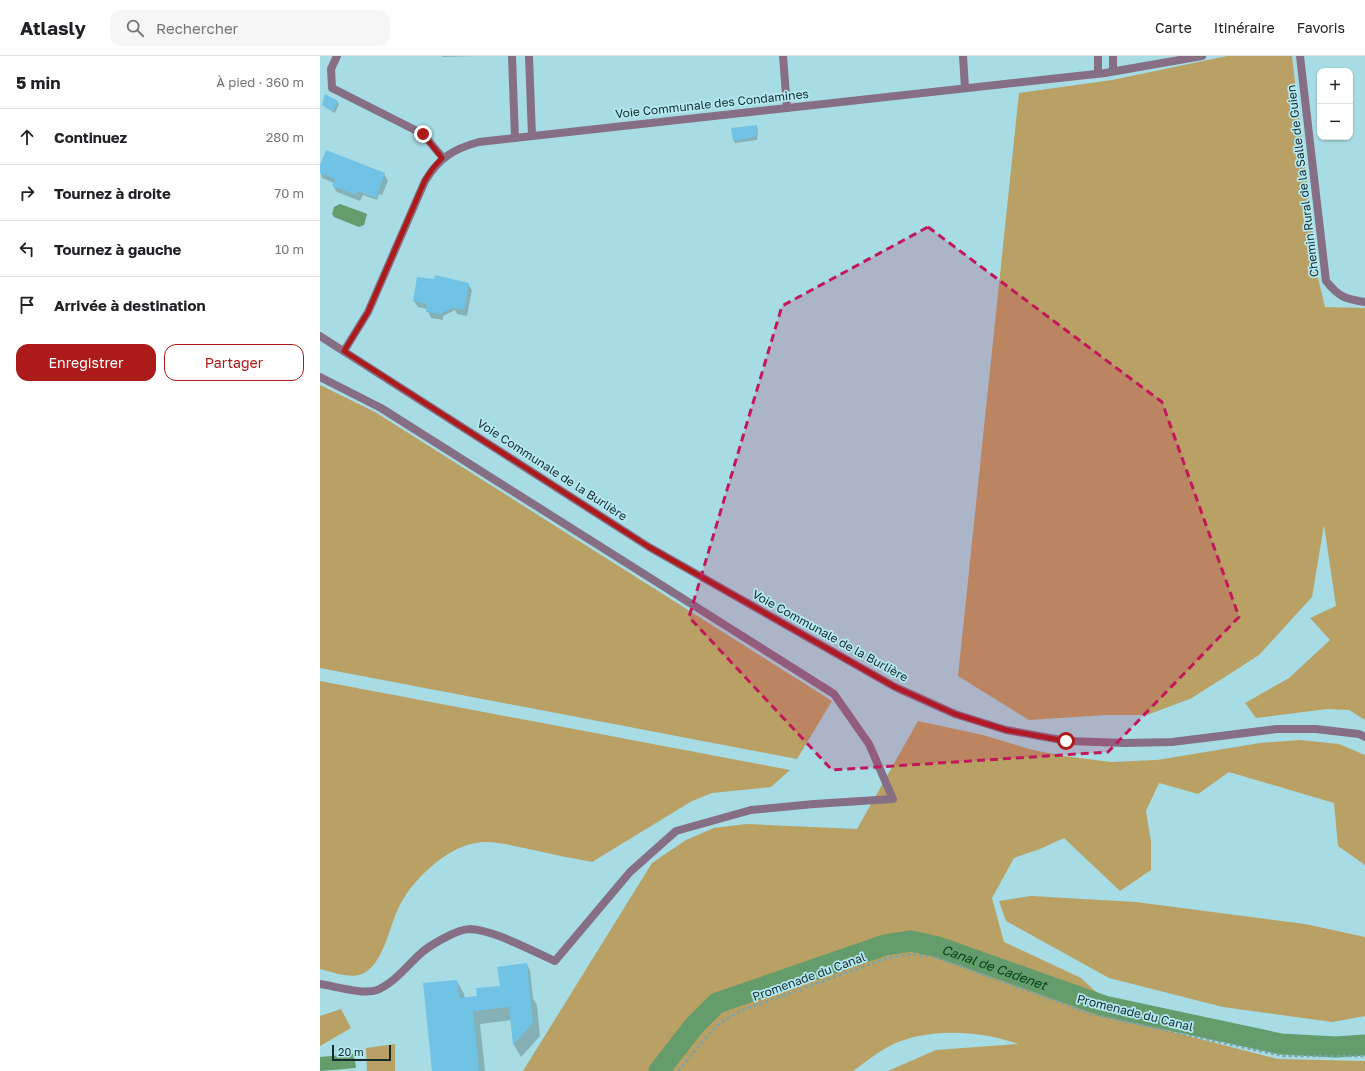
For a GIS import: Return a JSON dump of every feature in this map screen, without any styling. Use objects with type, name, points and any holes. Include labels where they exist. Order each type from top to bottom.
[{"type":"street","points":[[337,56],[331,69],[332,88],[423,134],[442,158]]},
{"type":"street","points":[[512,56],[515,138]]},
{"type":"street","points":[[529,56],[532,136]]},
{"type":"street","points":[[783,56],[788,108]]},
{"type":"street","points":[[963,56],[965,88]]},
{"type":"street","points":[[1098,56],[1098,73]]},
{"type":"street","points":[[1113,56],[1113,71]]},
{"type":"street","name":"Voie Communale des Condamines","points":[[344,351],[368,312],[425,180],[442,158],[460,147],[479,142],[1098,73],[1202,56]]},
{"type":"street","name":"Chemin Rural de la Salle de Guien","points":[[1300,56],[1326,281],[1334,291],[1345,299],[1365,302]]},
{"type":"street","name":"Voie Communale de la Burlière","points":[[320,336],[649,547],[895,687],[955,714],[1006,730],[1066,741],[1126,743],[1172,742],[1277,729],[1316,729],[1359,734],[1365,737]]},
{"type":"street","points":[[320,377],[381,408],[834,694],[869,744],[893,799],[751,810],[676,831],[630,872],[555,961],[491,933],[469,929],[449,935],[420,954],[400,975],[377,990],[359,990],[320,984]]},
{"type":"path","name":"Promenade du Canal","points":[[678,1071],[716,1026],[740,1011],[888,958],[912,954],[937,958],[1091,1014],[1283,1056],[1365,1056]]},
{"type":"highlighted area","points":[[928,227],[1162,402],[1239,617],[1108,752],[832,770],[689,617],[782,306]]},
{"type":"shaded area","points":[[1227,56],[1292,56],[1318,278],[1325,307],[1365,308],[1365,720],[1349,710],[1327,709],[1256,718],[1245,703],[1289,678],[1330,640],[1310,618],[1336,606],[1324,525],[1312,597],[1259,655],[1192,698],[1147,715],[1107,715],[1029,720],[958,676],[1019,93],[1112,80]]},
{"type":"shaded area","points":[[340,204],[367,214],[364,225],[359,227],[334,217],[332,214],[334,207]]},
{"type":"shaded area","points":[[320,385],[375,412],[832,701],[797,759],[320,668]]},
{"type":"shaded area","points":[[320,681],[790,770],[771,787],[712,793],[692,801],[592,862],[500,843],[488,842],[476,843],[453,851],[430,867],[411,888],[398,909],[384,945],[375,963],[362,974],[352,976],[341,974],[320,969]]},
{"type":"shaded area","points":[[918,721],[983,735],[1033,750],[1064,756],[1111,762],[1157,760],[1260,743],[1300,740],[1339,744],[1365,755],[1365,865],[1338,846],[1334,803],[1229,772],[1198,794],[1159,783],[1146,811],[1151,842],[1151,870],[1120,891],[1064,838],[1040,849],[1014,858],[992,898],[1004,942],[1081,978],[1126,1020],[1278,1059],[1365,1061],[1365,1071],[888,1071],[936,1050],[1018,1044],[1003,1039],[986,1036],[951,1033],[934,1034],[901,1041],[882,1050],[853,1071],[523,1071],[652,863],[686,840],[714,828],[746,824],[857,829]]},
{"type":"shaded area","points":[[1031,896],[1136,902],[1305,924],[1365,937],[1365,1016],[1332,1022],[1223,1007],[1109,978],[1006,921],[999,901]]},
{"type":"shaded area","points":[[341,1009],[351,1028],[320,1046],[320,1016]]},
{"type":"shaded area","points":[[395,1044],[395,1071],[367,1071],[366,1048]]},
{"type":"shaded area","points":[[354,1054],[356,1068],[320,1071],[320,1057]]},
{"type":"building","points":[[325,94],[338,101],[333,111],[322,105]]},
{"type":"building","points":[[757,125],[756,137],[733,141],[731,128]]},
{"type":"building","points":[[326,150],[385,173],[376,198],[358,191],[356,195],[332,186],[335,179],[320,173],[320,165]]},
{"type":"building","points":[[435,275],[469,283],[464,310],[453,308],[440,314],[426,312],[427,304],[413,301],[417,277],[434,279]]},
{"type":"building","points":[[527,963],[533,1023],[513,1045],[509,1007],[473,1011],[479,1071],[432,1071],[423,983],[457,980],[459,998],[477,996],[476,988],[500,986],[497,967]]},
{"type":"waterway","name":"Canal de Cadenet","points":[[659,1071],[694,1026],[717,1003],[885,945],[911,941],[938,947],[1104,1006],[1281,1044],[1336,1047],[1365,1045]]},
{"type":"route","points":[[423,134],[442,158],[425,180],[368,312],[344,351],[649,547],[718,588],[895,687],[955,714],[1006,730],[1066,741]]}]
